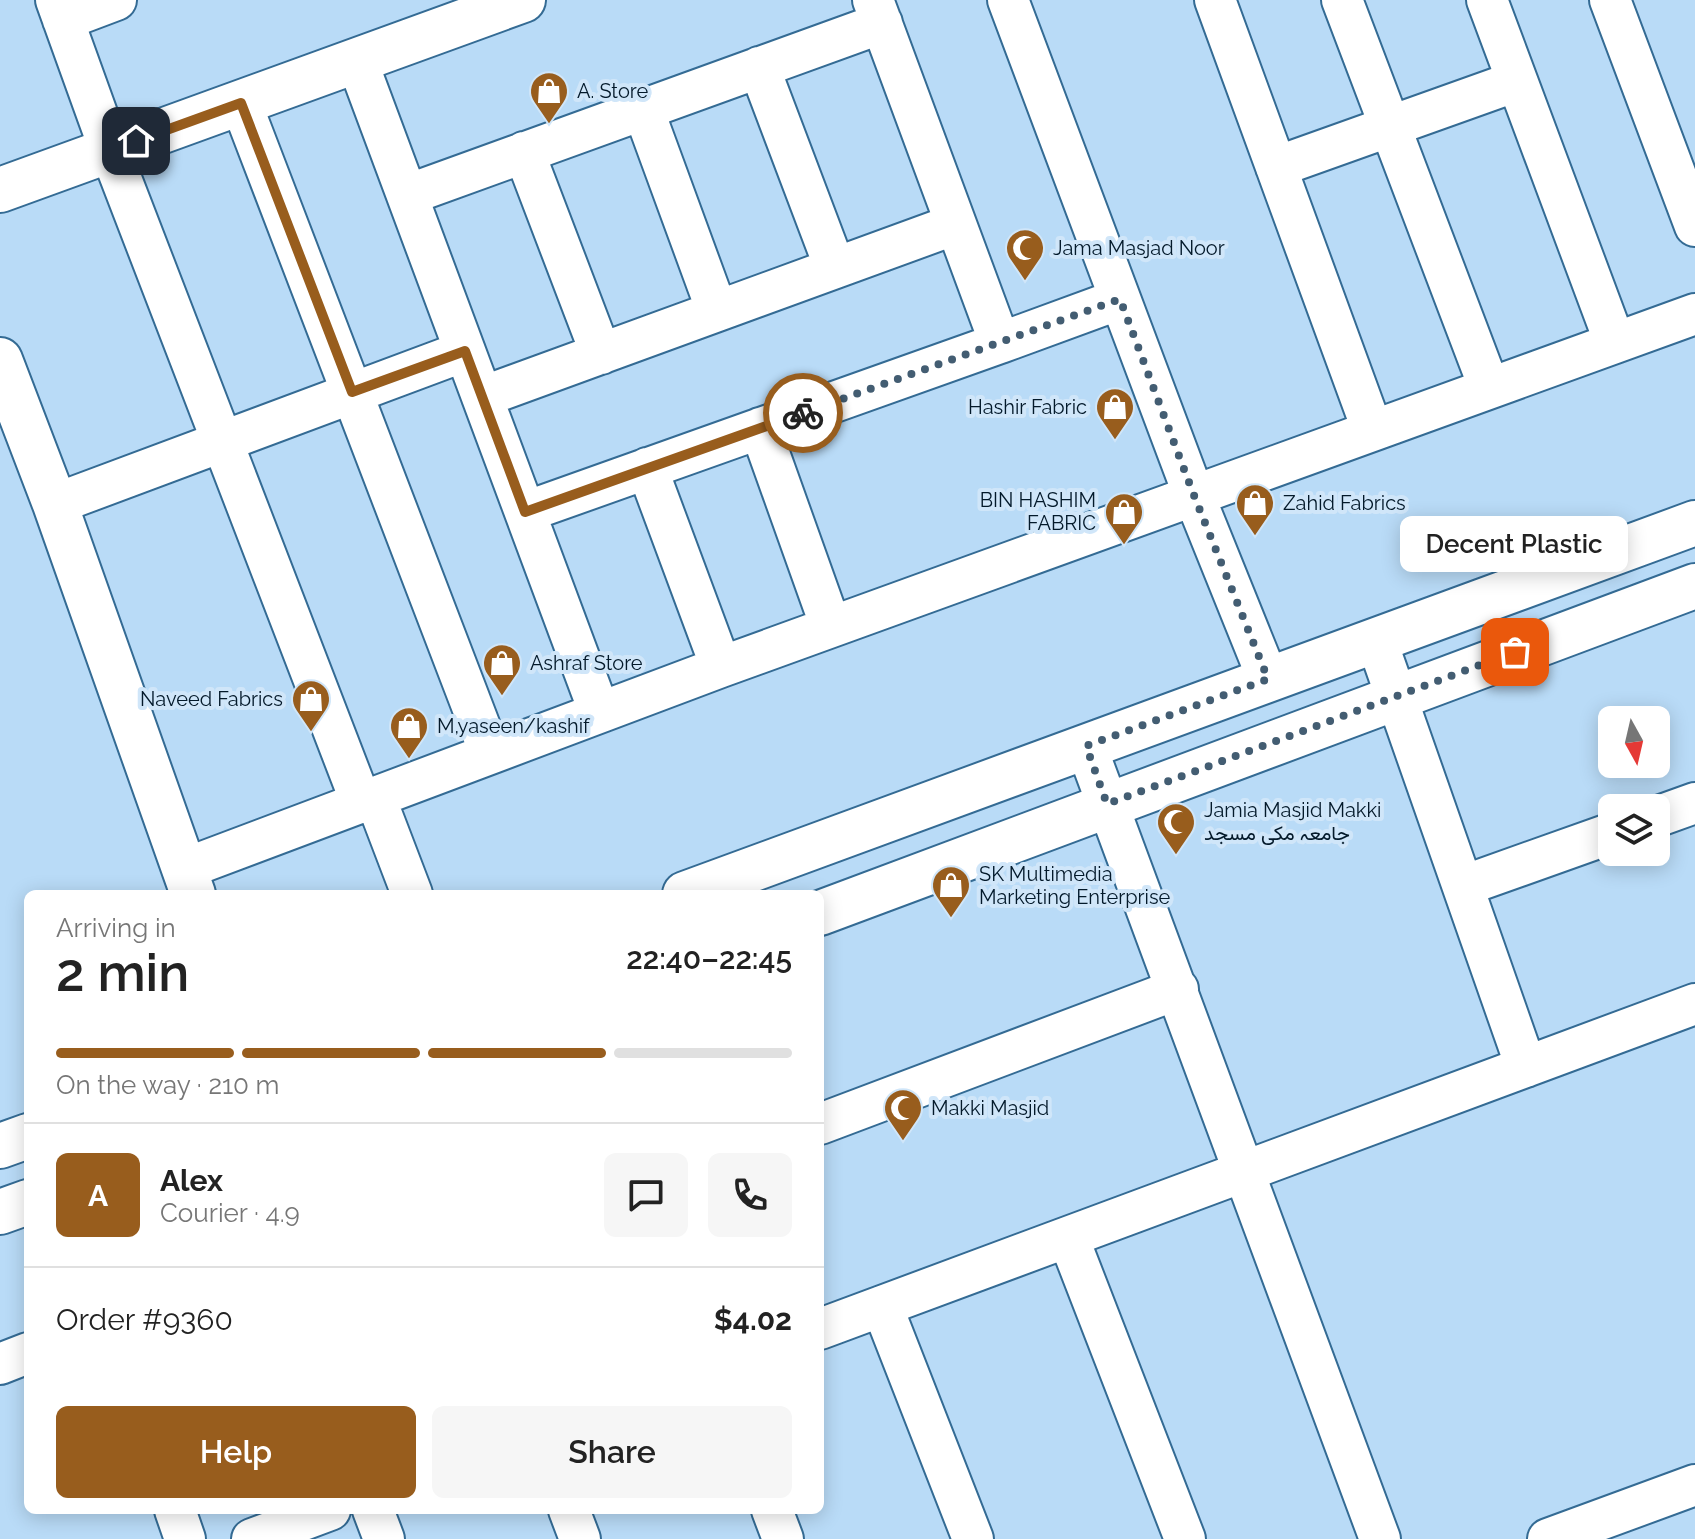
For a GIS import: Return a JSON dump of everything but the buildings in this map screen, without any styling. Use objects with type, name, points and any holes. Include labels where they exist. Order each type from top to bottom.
[{"type":"street","points":[[116,0],[60,10],[110,150],[222,441],[368,799],[410,890]]},
{"type":"street","points":[[0,190],[523,0]]},
{"type":"street","points":[[1008,0],[1193,493],[1268,679]]},
{"type":"street","points":[[1215,0],[1372,429]]},
{"type":"street","points":[[1342,0],[1388,129],[1489,387]]},
{"type":"street","points":[[1487,0],[1615,343]]},
{"type":"street","points":[[1610,0],[1695,226]]},
{"type":"street","points":[[407,195],[759,67],[877,11],[1000,343]]},
{"type":"street","points":[[357,61],[599,711]]},
{"type":"street","points":[[759,67],[835,268]]},
{"type":"street","points":[[1276,167],[1517,81]]},
{"type":"street","points":[[241,103],[490,753]]},
{"type":"street","points":[[643,109],[717,311]]},
{"type":"street","points":[[524,152],[601,354]]},
{"type":"street","points":[[482,397],[956,224]]},
{"type":"street","points":[[525,512],[1120,299]]},
{"type":"street","points":[[0,360],[55,504],[188,882],[368,799],[599,711],[1193,493],[1695,314]]},
{"type":"street","points":[[55,504],[465,351]]},
{"type":"street","points":[[760,428],[831,627]]},
{"type":"street","points":[[647,468],[721,667]]},
{"type":"street","points":[[696,890],[1695,523]]},
{"type":"street","points":[[824,911],[1396,695],[1695,586]]},
{"type":"street","points":[[1376,639],[1526,1067]]},
{"type":"street","points":[[1086,746],[1380,1539]]},
{"type":"street","points":[[1670,812],[1695,803]]},
{"type":"street","points":[[1463,886],[1598,838]]},
{"type":"street","points":[[824,1122],[1178,989]]},
{"type":"street","points":[[824,1328],[1695,1004]]},
{"type":"street","points":[[0,1146],[24,1137]]},
{"type":"street","points":[[0,1212],[24,1203]]},
{"type":"street","points":[[1068,1237],[1185,1539]]},
{"type":"street","points":[[882,1306],[973,1539]]},
{"type":"street","points":[[0,1364],[24,1355]]},
{"type":"street","points":[[1548,1539],[1695,1485]]},
{"type":"street","points":[[176,1514],[185,1539]]},
{"type":"street","points":[[252,1539],[319,1514]]},
{"type":"street","points":[[375,1514],[384,1539]]},
{"type":"street","points":[[571,1514],[580,1539]]},
{"type":"street","points":[[774,1514],[783,1539]]},
{"type":"way so far","points":[[803,413],[1120,299],[1268,679],[1086,746],[1107,804],[1515,652]]},
{"type":"place","name":"A. Store","points":[[549,125]]},
{"type":"place","name":"Jama Masjad Noor","points":[[1025,282]]},
{"type":"place","name":"Hashir Fabric","points":[[1115,441]]},
{"type":"place","name":"Zahid Fabrics","points":[[1255,537]]},
{"type":"place","name":"BIN HASHIM FABRIC","points":[[1124,546]]},
{"type":"place","name":"Decent Plastic","points":[[1515,652]]},
{"type":"place","name":"Ashraf Store","points":[[502,697]]},
{"type":"place","name":"Naveed Fabrics","points":[[311,733]]},
{"type":"place","name":"M,yaseen/kashif","points":[[409,760]]},
{"type":"place","name":"Jamia Masjid Makki جامعہ مکی مسجد","points":[[1176,856]]},
{"type":"place","name":"SK Multimedia Marketing Enterprise","points":[[951,919]]},
{"type":"place","name":"Makki Masjid","points":[[903,1142]]},
{"type":"route","points":[[136,141],[241,103],[352,392],[465,351],[525,512],[803,413]]}]
